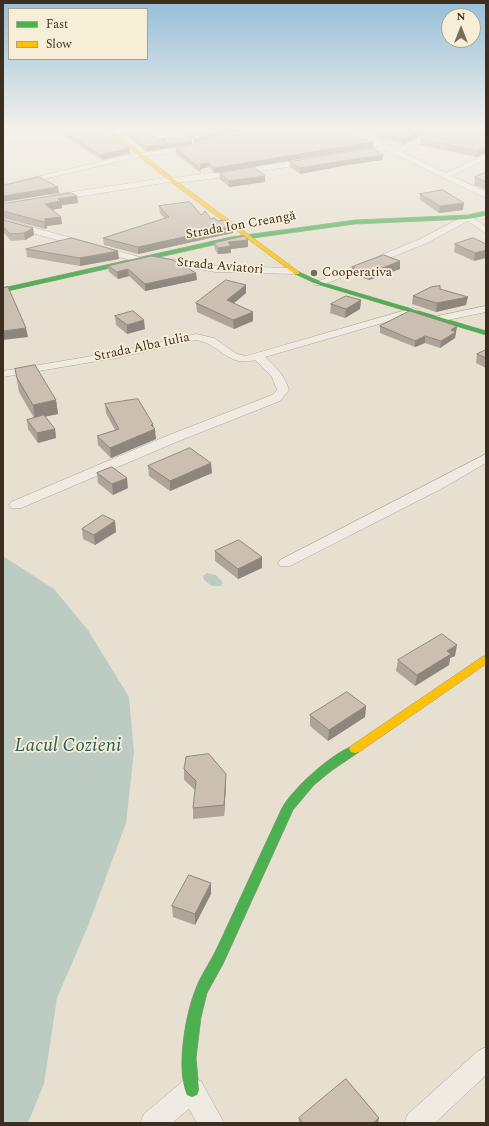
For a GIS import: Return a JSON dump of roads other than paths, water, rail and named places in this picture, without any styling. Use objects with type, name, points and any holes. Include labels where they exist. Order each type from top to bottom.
[{"type":"street","points":[[3,187],[31,181]]},
{"type":"street","points":[[42,200],[168,181]]},
{"type":"street","points":[[173,181],[250,236],[293,271],[319,283],[486,333]]},
{"type":"street","points":[[455,181],[486,195]]},
{"type":"street","name":"Strada Ion Creangă","points":[[3,290],[205,244],[250,236],[355,222],[468,217],[486,213]]},
{"type":"street","points":[[319,283],[441,233],[460,224],[468,217],[486,231]]},
{"type":"street","name":"Strada Aviatori","points":[[3,222],[143,259],[216,269],[293,271]]},
{"type":"street","points":[[438,319],[486,309]]},
{"type":"street","name":"Strada Alba Iulia","points":[[3,374],[116,355],[196,337],[208,338],[238,358],[258,356],[413,312]]},
{"type":"street","points":[[16,505],[174,438],[276,398],[283,390],[282,382],[258,356]]},
{"type":"street","points":[[285,563],[436,486],[486,458]]},
{"type":"street","points":[[211,1123],[192,1090],[189,1058],[194,1017],[201,992],[228,941],[288,808],[297,794],[314,777],[486,659]]},
{"type":"street","points":[[417,1123],[486,1059]]},
{"type":"street","points":[[153,1123],[192,1090]]},
{"type":"water","name":"Lacul Cozieni","points":[[3,556],[54,589],[88,630],[129,697],[134,752],[126,823],[88,926],[57,998],[44,1084],[28,1123],[3,1123]]},
{"type":"water","points":[[207,573],[216,575],[223,583],[220,586],[212,586],[204,580],[203,576]]},
{"type":"place","name":"Cooperativa","points":[[314,273]]}]
